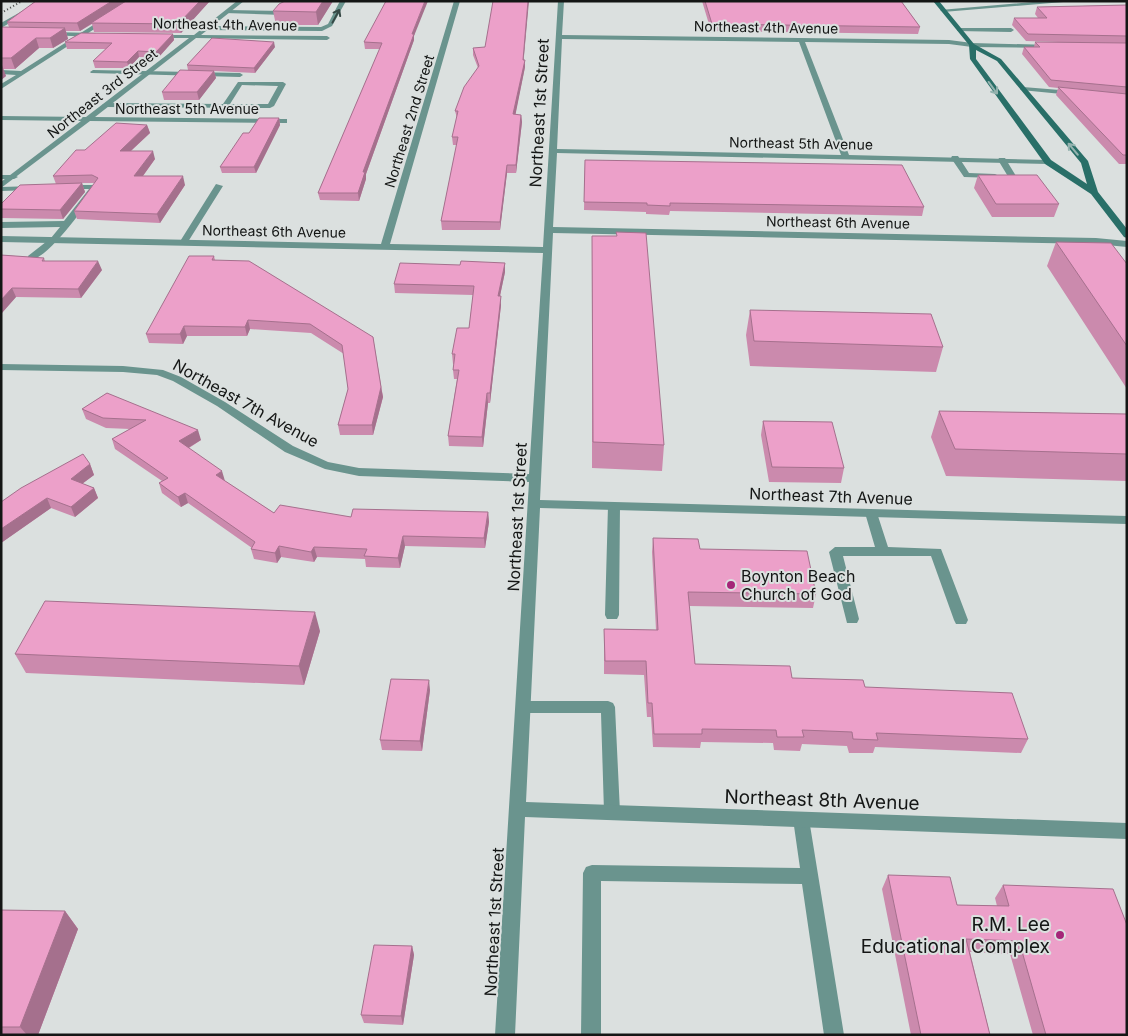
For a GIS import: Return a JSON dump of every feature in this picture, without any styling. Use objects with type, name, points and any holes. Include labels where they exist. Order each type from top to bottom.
[{"type":"street","points":[[1,26],[45,1]]},
{"type":"street","points":[[1,87],[135,1]]},
{"type":"street","name":"Northeast 3rd Street","points":[[1,188],[241,1]]},
{"type":"street","points":[[206,28],[322,29],[330,26],[344,1]]},
{"type":"street","name":"Northeast 2nd Street","points":[[385,247],[457,1]]},
{"type":"street","name":"Northeast 1st Street","points":[[505,1035],[516,808],[535,504],[534,478],[546,250],[562,1]]},
{"type":"street","points":[[936,1],[972,46],[999,60],[1085,163],[1094,192]]},
{"type":"street","points":[[943,10],[1072,1]]},
{"type":"street","points":[[227,12],[284,13]]},
{"type":"street","points":[[959,30],[1011,30]]},
{"type":"street","points":[[38,34],[102,35]]},
{"type":"street","name":"Northeast 4th Avenue","points":[[147,35],[327,38]]},
{"type":"street","name":"Northeast 4th Avenue","points":[[559,37],[949,42],[972,46],[1061,46]]},
{"type":"street","points":[[801,40],[845,156]]},
{"type":"street","points":[[972,46],[973,59],[1048,162],[1094,192],[1127,235]]},
{"type":"street","points":[[1,72],[23,73]]},
{"type":"street","points":[[93,72],[240,74]]},
{"type":"street","points":[[106,105],[225,106],[270,106],[283,84],[240,83],[225,106]]},
{"type":"street","points":[[1023,89],[1077,93]]},
{"type":"street","name":"Northeast 5th Avenue","points":[[1,118],[284,120]]},
{"type":"street","name":"Northeast 5th Avenue","points":[[553,151],[955,158],[1048,162]]},
{"type":"street","points":[[955,158],[967,175],[1012,176],[1002,160]]},
{"type":"street","points":[[1,177],[14,177]]},
{"type":"street","points":[[183,243],[219,186]]},
{"type":"street","points":[[32,258],[54,240],[95,187],[57,188]]},
{"type":"street","points":[[1,188],[39,188]]},
{"type":"street","points":[[8,200],[20,189]]},
{"type":"street","points":[[1,224],[66,224]]},
{"type":"street","name":"Northeast 6th Avenue","points":[[548,230],[1096,241],[1127,244]]},
{"type":"street","name":"Northeast 6th Avenue","points":[[1,239],[546,250]]},
{"type":"street","name":"Northeast 7th Avenue","points":[[1,367],[123,369],[159,372],[177,379],[221,404],[289,449],[325,465],[359,472],[534,478]]},
{"type":"street","name":"Northeast 7th Avenue","points":[[535,504],[1127,520]]},
{"type":"street","points":[[612,615],[614,506]]},
{"type":"street","points":[[871,513],[883,551]]},
{"type":"street","points":[[852,619],[835,552],[936,552],[961,620]]},
{"type":"street","points":[[523,707],[608,707],[612,812]]},
{"type":"street","name":"Northeast 8th Avenue","points":[[516,808],[1127,831]]},
{"type":"street","points":[[801,819],[834,1035]]},
{"type":"street","points":[[591,1035],[592,873],[810,876]]},
{"type":"building","points":[[36,1],[112,1],[77,23],[7,22]]},
{"type":"building","points":[[126,1],[200,1],[178,24],[91,23]]},
{"type":"building","points":[[285,1],[323,1],[316,12],[273,11],[279,4]]},
{"type":"building","points":[[386,1],[425,1],[363,172],[365,172],[358,193],[318,193],[382,43],[364,42]]},
{"type":"building","points":[[493,1],[528,1],[523,60],[525,60],[513,114],[521,115],[516,165],[507,165],[500,222],[441,221],[458,137],[452,137],[458,111],[455,111],[464,87],[479,66],[473,48],[485,47]]},
{"type":"building","points":[[705,1],[901,1],[920,27],[712,24]]},
{"type":"building","points":[[1127,5],[1127,36],[1028,34],[1014,18],[1047,18],[1037,7]]},
{"type":"building","points":[[1,27],[65,28],[50,38],[36,38],[11,58],[1,58]]},
{"type":"building","points":[[81,33],[173,34],[156,52],[138,51],[127,62],[93,61],[112,43],[65,42]]},
{"type":"building","points":[[212,38],[274,42],[254,68],[187,65]]},
{"type":"building","points":[[1035,42],[1127,43],[1127,87],[1051,80],[1024,47],[1040,47]]},
{"type":"building","points":[[180,70],[214,71],[197,92],[162,92]]},
{"type":"building","points":[[1058,87],[1127,94],[1127,155],[1123,155]]},
{"type":"building","points":[[259,118],[279,118],[254,167],[220,167],[243,133],[249,133]]},
{"type":"building","points":[[116,123],[147,125],[120,151],[153,151],[134,176],[183,176],[157,214],[74,211],[98,178],[92,175],[53,176],[76,150],[85,150]]},
{"type":"building","points":[[585,160],[902,165],[924,207],[670,203],[670,206],[647,205],[647,203],[584,202]]},
{"type":"building","points":[[978,175],[1037,175],[1059,204],[996,204]]},
{"type":"building","points":[[82,183],[60,210],[1,209],[1,204],[20,185]]},
{"type":"building","points":[[616,232],[646,233],[664,445],[593,442],[592,236],[617,236]]},
{"type":"building","points":[[1056,242],[1111,243],[1127,264],[1127,346]]},
{"type":"building","points":[[1,255],[44,258],[42,261],[98,261],[78,289],[12,288],[1,300]]},
{"type":"building","points":[[189,256],[214,256],[212,260],[249,261],[373,337],[381,387],[372,425],[338,425],[348,389],[342,345],[310,324],[248,320],[245,327],[184,326],[180,334],[146,334]]},
{"type":"building","points":[[461,261],[505,263],[498,296],[501,296],[490,393],[487,393],[482,437],[448,436],[459,370],[453,370],[455,354],[452,354],[457,328],[469,328],[474,286],[394,284],[400,263],[460,265]]},
{"type":"building","points":[[750,310],[931,314],[943,347],[754,341]]},
{"type":"building","points":[[107,393],[198,430],[179,441],[222,471],[216,475],[274,513],[280,505],[351,517],[353,509],[488,512],[484,538],[403,536],[398,558],[364,556],[367,549],[314,547],[311,552],[279,546],[275,553],[251,549],[255,542],[185,493],[178,497],[159,483],[168,478],[112,439],[146,420],[103,418],[82,409]]},
{"type":"building","points":[[939,411],[1127,414],[1127,454],[955,449]]},
{"type":"building","points":[[763,421],[832,422],[844,468],[772,467]]},
{"type":"building","points":[[83,454],[90,464],[71,479],[94,488],[71,507],[47,498],[1,529],[1,502],[21,488]]},
{"type":"building","points":[[653,538],[698,539],[700,549],[807,551],[816,594],[688,592],[695,664],[790,666],[792,678],[863,680],[865,687],[1012,693],[1028,739],[876,733],[878,740],[853,739],[852,732],[802,730],[804,737],[777,737],[776,730],[702,729],[702,734],[654,734],[652,703],[648,703],[646,661],[605,661],[604,629],[658,630]]},
{"type":"building","points":[[45,601],[315,612],[299,666],[15,654]]},
{"type":"building","points":[[391,679],[429,680],[420,741],[380,740]]},
{"type":"building","points":[[888,875],[950,877],[957,905],[1009,906],[1003,885],[1113,889],[1127,925],[1127,1035],[1046,1035],[1019,941],[966,939],[990,1035],[921,1035]]},
{"type":"building","points":[[1,910],[65,911],[20,1027],[1,1027]]},
{"type":"building","points":[[374,945],[412,946],[401,1016],[361,1015]]},
{"type":"railway","points":[[1,13],[22,1]]},
{"type":"place","name":"Boynton Beach Church of God","points":[[731,585]]},
{"type":"place","name":"R.M. Lee Educational Complex","points":[[1060,935]]}]
